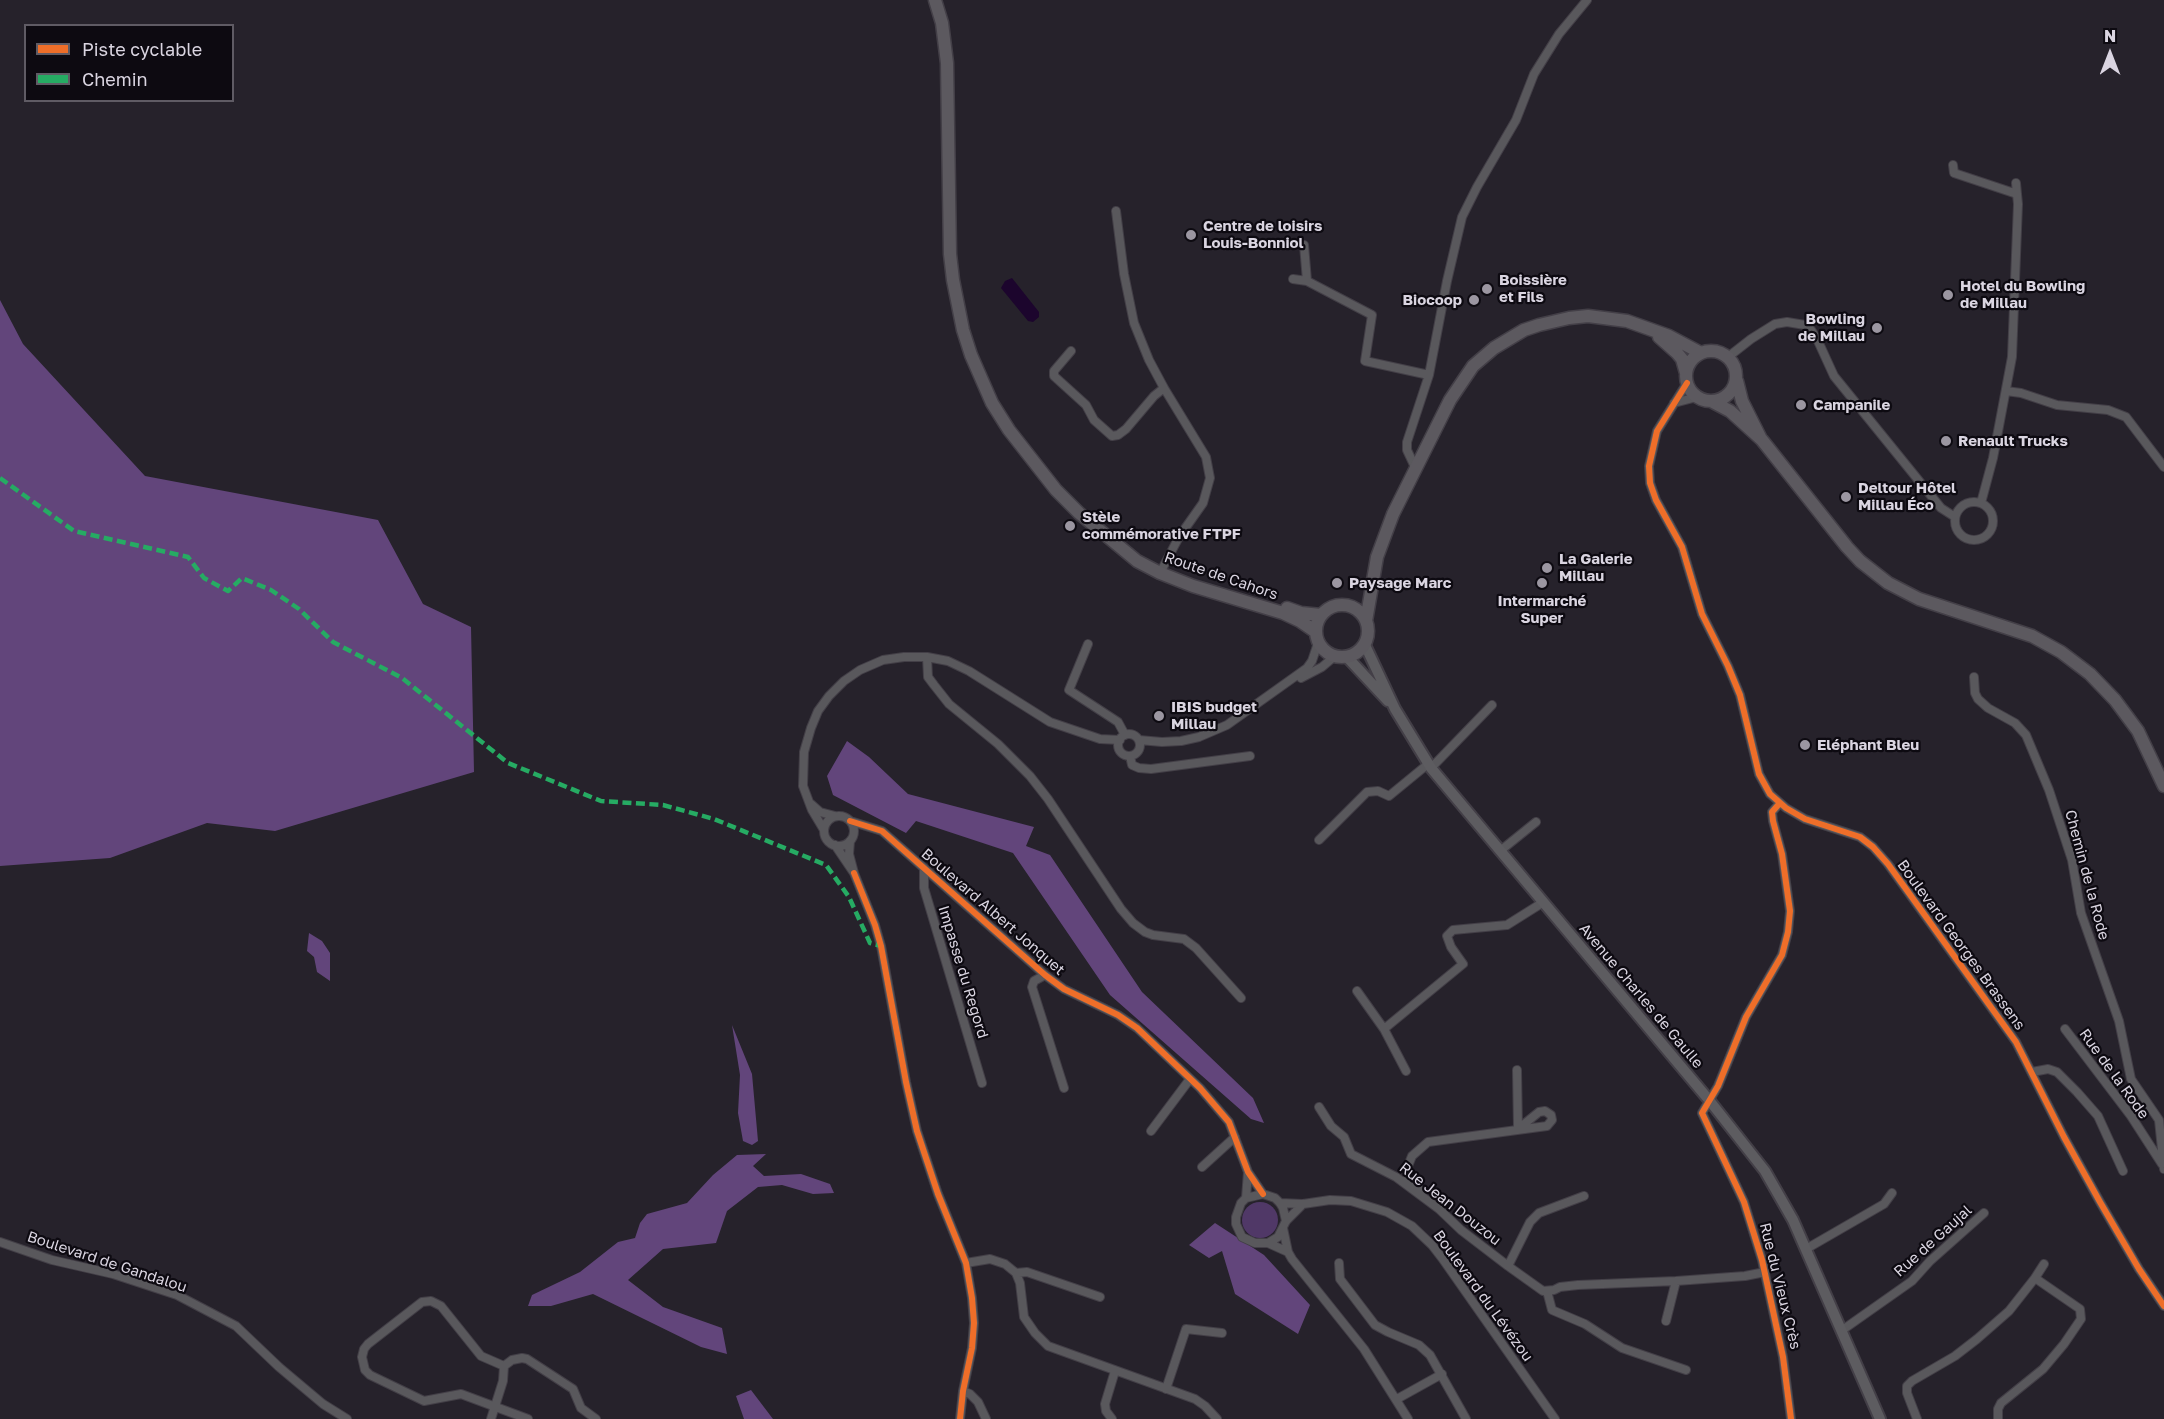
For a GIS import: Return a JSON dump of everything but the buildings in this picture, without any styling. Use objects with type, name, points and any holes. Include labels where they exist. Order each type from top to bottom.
[{"type":"main road","name":"Route de Cahors","points":[[934,0],[942,23],[947,63],[950,254],[953,280],[963,330],[985,388],[1009,430],[1037,468],[1079,513],[1118,545],[1138,552],[1161,569],[1193,586],[1283,613],[1300,621],[1317,638]]},
{"type":"main road","points":[[1351,606],[1366,594],[1386,529],[1450,400],[1473,366],[1494,348],[1524,330],[1562,319],[1588,316],[1627,321],[1669,336],[1701,353]]},
{"type":"main road","points":[[1652,331],[1682,359],[1691,391],[1697,397],[1730,411],[1762,440],[1847,547],[1860,561],[1888,583],[1919,599],[2032,636],[2061,652],[2090,674],[2115,700],[2138,731],[2164,786]]},
{"type":"main road","points":[[1687,379],[1691,361],[1701,353],[1714,351],[1728,357],[1735,366],[1738,393],[1762,440]]},
{"type":"main road","points":[[1711,401],[1729,394],[1737,379]]},
{"type":"main road","name":"Route de Cahors","points":[[1161,569],[1301,613],[1321,615]]},
{"type":"main road","points":[[1341,657],[1357,652],[1365,645],[1368,635],[1366,621],[1373,575]]},
{"type":"main road","points":[[1366,621],[1360,612],[1351,606],[1335,606],[1321,615],[1317,623],[1317,638],[1325,651],[1341,657],[1395,709]]},
{"type":"main road","points":[[1365,645],[1395,709]]},
{"type":"main road","name":"Avenue Charles de Gaulle","points":[[1395,709],[1430,766],[1542,903],[1709,1100],[1765,1171],[1793,1220],[1880,1419]]},
{"type":"street","points":[[1415,467],[1407,450],[1407,442],[1429,375],[1462,217],[1516,120],[1534,74],[1559,34],[1587,0]]},
{"type":"street","points":[[1953,165],[1954,173],[2017,194]]},
{"type":"street","points":[[1981,503],[1993,458],[2006,392],[2013,339],[2018,204],[2016,183]]},
{"type":"street","points":[[1116,212],[1124,274],[1134,323],[1149,360],[1164,388],[1206,457],[1210,478],[1203,503],[1179,537],[1161,569]]},
{"type":"street","points":[[1304,245],[1307,281]]},
{"type":"street","points":[[1293,279],[1307,281],[1372,315],[1365,361],[1429,375]]},
{"type":"street","points":[[1728,357],[1775,324],[1787,322],[1804,325],[1811,330],[1818,341],[1834,376],[1941,508],[1955,517]]},
{"type":"street","points":[[1071,351],[1054,371],[1054,376],[1086,405],[1094,420],[1112,436],[1126,429],[1154,396],[1164,388]]},
{"type":"street","name":"Boulevard Georges Brassens","points":[[1687,379],[1657,431],[1649,466],[1650,483],[1656,500],[1683,547],[1702,614],[1736,685],[1759,774],[1770,794],[1779,804],[1805,819],[1860,837],[1873,847],[1888,864],[2009,1031],[2064,1137],[2139,1269],[2164,1306]]},
{"type":"street","points":[[2006,392],[2020,393],[2056,405],[2108,410],[2126,417],[2164,467]]},
{"type":"street","points":[[1674,403],[1697,397]]},
{"type":"street","points":[[1975,502],[1981,503],[1990,510],[1994,522],[1990,533],[1973,541],[1961,536],[1955,517],[1962,506],[1975,502]]},
{"type":"street","points":[[1139,744],[1199,737],[1215,731],[1307,668],[1312,661],[1317,638]]},
{"type":"street","points":[[1088,644],[1069,690],[1118,723],[1122,737],[1119,749]]},
{"type":"street","points":[[871,827],[841,846],[828,841],[803,786],[804,752],[818,711],[829,696],[844,681],[860,670],[883,660],[927,657],[948,661],[969,671],[1050,722],[1100,739],[1119,749],[1123,754],[1130,756],[1136,754],[1139,744]]},
{"type":"street","points":[[927,657],[928,677],[934,685],[949,704],[998,744],[1030,776],[1048,799],[1115,901],[1133,923],[1153,935],[1184,939],[1196,948],[1241,998]]},
{"type":"street","points":[[1278,690],[1341,657]]},
{"type":"street","name":"Chemin de la Rode","points":[[1974,677],[1975,693],[1981,703],[2015,723],[2026,735],[2049,790],[2072,860],[2081,913],[2119,1021],[2132,1079],[2159,1120],[2163,1166]]},
{"type":"street","points":[[1319,840],[1367,792],[1378,791],[1389,796],[1430,766],[1492,705]]},
{"type":"street","points":[[1100,739],[1132,734],[1139,744]]},
{"type":"street","points":[[1130,756],[1132,765],[1151,769],[1250,756]]},
{"type":"street","points":[[807,798],[820,812],[843,816],[853,825],[849,854],[854,873],[875,925],[917,1131],[938,1194],[966,1263],[974,1323],[960,1419]]},
{"type":"street","points":[[1709,1100],[1718,1086],[1746,1017],[1782,955],[1788,932],[1790,910],[1782,854],[1772,812],[1779,804]]},
{"type":"street","points":[[824,830],[827,821],[835,816]]},
{"type":"street","name":"Boulevard Albert Jonquet","points":[[850,821],[882,831],[1044,975],[1064,989],[1118,1015],[1137,1028],[1190,1078],[1229,1122],[1248,1172],[1263,1194]]},
{"type":"street","points":[[1500,851],[1536,822]]},
{"type":"street","points":[[835,845],[854,873]]},
{"type":"street","name":"Impasse du Regord","points":[[924,868],[924,888],[982,1083]]},
{"type":"street","points":[[1384,1029],[1463,964],[1451,947],[1447,936],[1453,930],[1507,925],[1542,903]]},
{"type":"street","points":[[1044,975],[1034,981],[1032,987],[1064,1088]]},
{"type":"street","points":[[1357,991],[1384,1029],[1406,1071]]},
{"type":"street","name":"Rue de la Rode","points":[[2065,1029],[2131,1116],[2163,1166]]},
{"type":"street","points":[[2032,1072],[2048,1069],[2057,1072],[2077,1092],[2098,1116],[2123,1171]]},
{"type":"street","points":[[1439,1209],[1408,1179],[1406,1171],[1412,1156],[1421,1146],[1436,1139],[1518,1129],[1517,1071]]},
{"type":"street","points":[[1152,1131],[1190,1078]]},
{"type":"street","name":"Rue du Vieux Crès","points":[[1709,1100],[1702,1113],[1744,1202],[1765,1272],[1783,1357],[1791,1419]]},
{"type":"street","name":"Rue Jean Douzou","points":[[1319,1107],[1331,1126],[1344,1137],[1351,1154],[1396,1178],[1439,1209],[1461,1230],[1537,1288],[1547,1292],[1552,1310],[1585,1324],[1622,1348],[1686,1370]]},
{"type":"street","points":[[1202,1167],[1235,1137]]},
{"type":"street","name":"Boulevard Albert Jonquet","points":[[1246,1198],[1248,1172]]},
{"type":"street","points":[[1806,1250],[1884,1204],[1892,1193]]},
{"type":"street","points":[[1288,1252],[1284,1225],[1283,1208],[1275,1198],[1263,1194],[1246,1198],[1237,1210],[1238,1231],[1248,1241],[1261,1244],[1278,1237],[1284,1225],[1304,1204]]},
{"type":"street","points":[[1508,1266],[1530,1221],[1539,1213],[1584,1196]]},
{"type":"street","name":"Boulevard du Lévézou","points":[[1280,1203],[1351,1201],[1387,1212],[1412,1226],[1442,1258],[1555,1419]]},
{"type":"street","name":"Rue de Gaujal","points":[[1841,1331],[1912,1281],[1930,1261],[1984,1213]]},
{"type":"street","name":"Boulevard de Gandalou","points":[[0,1242],[52,1260],[113,1274],[177,1295],[236,1326],[305,1389],[347,1419]]},
{"type":"street","points":[[1268,1243],[1288,1252],[1364,1349],[1408,1419]]},
{"type":"street","points":[[966,1263],[990,1259],[1005,1264],[1016,1273],[1020,1282],[1024,1317],[1048,1346],[1195,1399],[1217,1419]]},
{"type":"street","points":[[1339,1263],[1340,1279],[1375,1325],[1419,1345],[1430,1355],[1466,1419]]},
{"type":"street","points":[[1917,1419],[1907,1393],[1907,1386],[1977,1340],[2009,1311],[2044,1264]]},
{"type":"street","points":[[1016,1273],[1027,1272],[1100,1297]]},
{"type":"street","points":[[1547,1292],[1560,1287],[1578,1285],[1676,1281],[1745,1276],[1765,1272]]},
{"type":"street","points":[[1998,1419],[1998,1409],[2001,1403],[2043,1369],[2081,1319],[2080,1309],[2035,1278]]},
{"type":"street","points":[[1666,1322],[1676,1281]]},
{"type":"street","points":[[504,1366],[481,1356],[441,1306],[431,1301],[422,1302],[368,1344],[362,1357],[365,1370],[370,1375],[424,1401],[461,1394],[528,1419]]},
{"type":"street","points":[[1166,1389],[1186,1329],[1222,1333]]},
{"type":"street","points":[[491,1419],[503,1381],[504,1366],[512,1360],[527,1359],[573,1389],[581,1408],[596,1419]]},
{"type":"street","points":[[1112,1419],[1106,1412],[1105,1404],[1115,1371]]},
{"type":"street","points":[[1397,1399],[1442,1374]]},
{"type":"street","points":[[963,1391],[978,1402],[986,1419]]},
{"type":"shaded area","points":[[1012,278],[1039,312],[1039,317],[1033,322],[1028,321],[1001,288],[1005,281]]},
{"type":"shaded area","points":[[0,300],[23,344],[145,476],[378,520],[423,604],[471,627],[474,772],[275,831],[207,823],[110,858],[0,866]]},
{"type":"shaded area","points":[[847,741],[869,757],[908,794],[1034,827],[1026,846],[1050,855],[1142,992],[1253,1098],[1264,1123],[1251,1119],[1110,995],[1013,853],[916,821],[906,833],[833,795],[827,776]]},
{"type":"shaded area","points":[[309,933],[322,941],[330,953],[330,981],[317,972],[314,957],[307,951]]},
{"type":"shaded area","points":[[732,1025],[752,1074],[758,1141],[752,1145],[743,1141],[738,1113],[740,1075]]},
{"type":"shaded area","points":[[766,1154],[753,1166],[764,1176],[801,1174],[830,1184],[834,1193],[813,1194],[782,1185],[758,1187],[727,1211],[716,1243],[663,1249],[628,1280],[663,1307],[722,1328],[727,1354],[701,1347],[593,1294],[551,1306],[528,1306],[532,1295],[580,1272],[618,1242],[635,1238],[640,1223],[647,1214],[687,1203],[713,1175],[737,1155]]},
{"type":"shaded area","points":[[1260,1202],[1273,1207],[1278,1220],[1273,1233],[1260,1238],[1247,1233],[1242,1220],[1247,1207]]},
{"type":"shaded area","points":[[1215,1223],[1264,1255],[1310,1305],[1298,1334],[1235,1294],[1222,1251],[1209,1258],[1189,1245]]},
{"type":"shaded area","points":[[751,1390],[773,1419],[744,1419],[736,1396]]},
{"type":"marked path","points":[[0,478],[74,531],[188,557],[204,578],[228,591],[242,578],[271,590],[299,609],[333,642],[402,678],[508,763],[601,801],[663,805],[714,819],[826,865],[849,897],[870,943],[881,946]]},
{"type":"cycle path","points":[[1687,383],[1657,431],[1649,466],[1650,483],[1656,500],[1682,547],[1702,614],[1740,695],[1759,774],[1770,794],[1786,808],[1805,819],[1860,837],[1873,847],[1888,864],[2016,1042],[2100,1202],[2139,1269],[2164,1306]]},
{"type":"cycle path","points":[[1779,804],[1772,812],[1782,854],[1790,911],[1788,932],[1782,955],[1746,1017],[1718,1086],[1702,1113],[1744,1202],[1762,1260],[1783,1357],[1791,1419]]},
{"type":"cycle path","points":[[850,821],[882,831],[1045,975],[1064,989],[1118,1015],[1137,1028],[1200,1088],[1229,1122],[1248,1172],[1263,1194]]},
{"type":"cycle path","points":[[854,873],[881,946],[917,1131],[938,1194],[966,1263],[974,1323],[960,1419]]},
{"type":"place","name":"Centre de loisirs Louis-Bonniol","points":[[1191,235]]},
{"type":"place","name":"Boissière et Fils","points":[[1487,289]]},
{"type":"place","name":"Hotel du Bowling de Millau","points":[[1948,295]]},
{"type":"place","name":"Biocoop","points":[[1474,300]]},
{"type":"place","name":"Bowling de Millau","points":[[1877,328]]},
{"type":"place","name":"Campanile","points":[[1801,405]]},
{"type":"place","name":"Renault Trucks","points":[[1946,441]]},
{"type":"place","name":"Deltour Hôtel Millau Éco","points":[[1846,497]]},
{"type":"place","name":"Stèle commémorative FTPF","points":[[1070,526]]},
{"type":"place","name":"La Galerie Millau","points":[[1547,568]]},
{"type":"place","name":"Paysage Marc","points":[[1337,583]]},
{"type":"place","name":"Intermarché Super","points":[[1542,583]]},
{"type":"place","name":"IBIS budget Millau","points":[[1159,716]]},
{"type":"place","name":"Eléphant Bleu","points":[[1805,745]]}]
